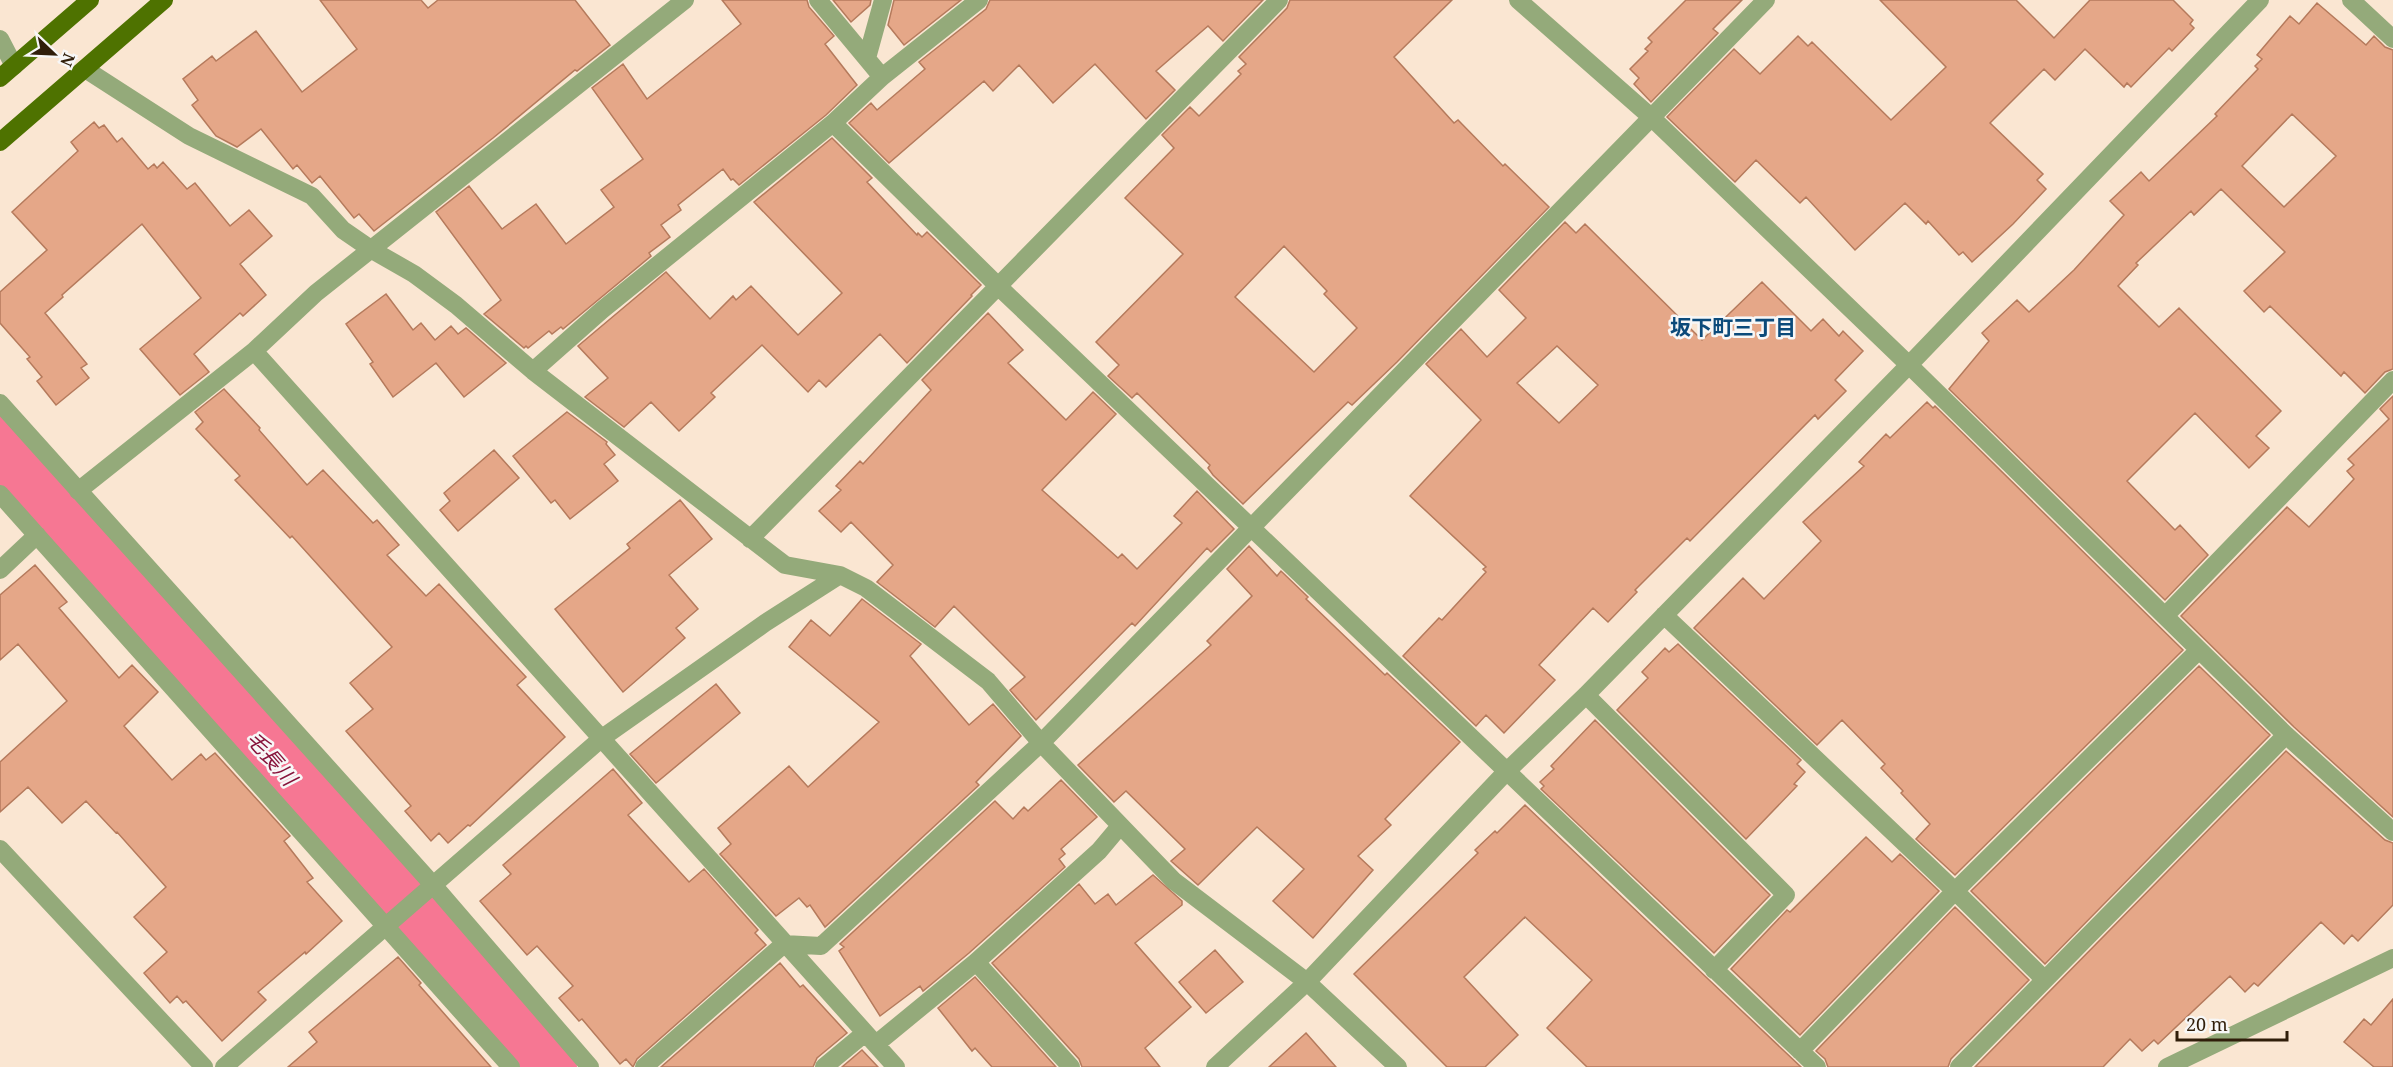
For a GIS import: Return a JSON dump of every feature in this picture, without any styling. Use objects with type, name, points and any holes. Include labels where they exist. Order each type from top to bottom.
[{"type":"main road","points":[[7,72],[90,0]]},
{"type":"main road","points":[[0,142],[164,0]]},
{"type":"street","points":[[78,491],[254,351],[316,293],[685,0]]},
{"type":"street","points":[[818,0],[882,77]]},
{"type":"street","points":[[867,58],[883,0]]},
{"type":"street","points":[[533,371],[602,310],[832,123],[882,77],[979,0]]},
{"type":"street","points":[[750,539],[1280,0]]},
{"type":"street","points":[[1518,0],[1651,117],[1909,365],[2286,735],[2393,832]]},
{"type":"street","points":[[644,1067],[784,944],[821,946],[1041,743],[1766,0]]},
{"type":"street","points":[[1215,1067],[1307,982],[1506,772],[1586,695],[1909,365],[2260,0]]},
{"type":"street","points":[[2351,0],[2393,39]]},
{"type":"street","points":[[0,39],[7,72]]},
{"type":"street","points":[[85,69],[189,136],[312,196],[343,230],[414,274],[456,305],[533,371],[785,565],[840,575],[866,588],[988,681],[1041,743],[1174,881],[1307,982],[1398,1067]]},
{"type":"street","points":[[832,123],[999,287],[1817,1067]]},
{"type":"street","points":[[254,351],[896,1067]]},
{"type":"street","points":[[2165,616],[2393,380]]},
{"type":"street","points":[[0,403],[434,886],[590,1067]]},
{"type":"street","points":[[0,494],[391,921],[511,1067]]},
{"type":"street","points":[[0,570],[37,535]]},
{"type":"street","points":[[224,1067],[602,738],[765,623],[840,575]]},
{"type":"street","points":[[1664,615],[1956,891],[2044,979]]},
{"type":"street","points":[[1800,1051],[1956,891],[2199,650]]},
{"type":"street","points":[[1586,695],[1786,895],[1714,970]]},
{"type":"street","points":[[1959,1067],[2286,735]]},
{"type":"street","points":[[824,1067],[871,1039],[976,962],[1100,851],[1120,826]]},
{"type":"street","points":[[0,849],[204,1067]]},
{"type":"street","points":[[2167,1067],[2393,958]]},
{"type":"street","points":[[976,962],[1071,1067]]},
{"type":"building","points":[[320,0],[421,0],[428,8],[438,0],[575,0],[610,45],[577,71],[575,70],[493,138],[374,231],[359,214],[354,218],[320,176],[312,183],[297,165],[293,169],[261,129],[237,147],[216,136],[192,105],[198,100],[183,79],[212,56],[216,61],[256,31],[302,92],[357,49]]},
{"type":"building","points":[[722,0],[807,0],[809,7],[834,36],[825,44],[857,85],[826,115],[739,185],[733,179],[731,180],[723,169],[678,205],[681,210],[661,225],[670,237],[649,253],[651,256],[563,329],[561,327],[552,334],[549,331],[528,348],[526,346],[524,348],[484,314],[501,300],[436,212],[469,186],[502,229],[536,204],[566,244],[614,207],[601,190],[643,159],[592,88],[623,64],[647,99],[741,24]]},
{"type":"building","points":[[833,0],[871,0],[870,5],[851,22]]},
{"type":"building","points":[[894,0],[961,0],[904,45],[888,25]]},
{"type":"building","points":[[990,0],[1263,0],[1223,41],[1208,26],[1156,71],[1175,90],[1146,119],[1095,64],[1053,103],[1019,65],[993,91],[984,81],[889,163],[849,123],[871,103],[877,110],[925,69],[919,62],[986,9]]},
{"type":"building","points":[[1290,0],[1452,0],[1394,57],[1454,123],[1458,120],[1503,166],[1505,164],[1549,207],[1397,362],[1352,405],[1348,402],[1243,504],[1213,475],[1208,468],[1210,465],[1137,393],[1132,398],[1108,376],[1119,365],[1096,342],[1183,254],[1125,198],[1174,148],[1162,135],[1190,107],[1199,116],[1241,74],[1238,71],[1246,64],[1239,57],[1287,8]],"holes":[[[1284,246],[1327,291],[1324,294],[1357,328],[1314,372],[1235,297]]]},
{"type":"building","points":[[1686,0],[1742,0],[1713,29],[1718,33],[1651,102],[1634,84],[1639,78],[1630,69],[1648,51],[1645,49],[1652,42],[1648,38]]},
{"type":"building","points":[[1880,0],[2016,0],[2054,38],[2090,0],[2173,0],[2193,20],[2190,24],[2194,28],[2172,51],[2169,48],[2131,87],[2127,83],[2124,87],[2085,49],[2055,80],[2044,69],[1990,123],[2043,174],[2037,180],[2046,189],[1972,262],[1963,252],[1959,255],[1928,221],[1926,224],[1905,203],[1855,250],[1806,197],[1800,203],[1756,160],[1735,182],[1667,117],[1734,49],[1760,74],[1798,36],[1808,46],[1812,42],[1891,120],[1946,67]]},
{"type":"building","points":[[2317,3],[2366,45],[2374,36],[2385,47],[2393,50],[2393,369],[2385,372],[2365,393],[2344,372],[2341,376],[2270,306],[2264,312],[2244,291],[2285,252],[2221,189],[2194,215],[2191,211],[2136,263],[2138,265],[2118,286],[2159,327],[2179,308],[2281,411],[2256,436],[2269,448],[2249,468],[2195,413],[2127,481],[2175,530],[2180,525],[2208,555],[2165,600],[1949,389],[1989,341],[1982,333],[2017,300],[2029,312],[2074,270],[2124,215],[2110,201],[2141,172],[2149,181],[2217,116],[2215,114],[2258,69],[2255,66],[2262,59],[2257,55],[2290,16],[2299,24]],"holes":[[[2292,114],[2336,156],[2284,207],[2242,166]]]},
{"type":"building","points":[[94,122],[99,128],[104,125],[117,142],[122,138],[148,169],[154,164],[157,168],[163,162],[187,189],[195,183],[230,226],[249,210],[272,236],[240,264],[266,295],[243,316],[240,313],[194,354],[209,372],[180,395],[140,349],[201,298],[142,224],[45,313],[87,364],[81,368],[89,378],[56,405],[37,381],[42,377],[27,359],[30,357],[0,323],[0,292],[47,250],[12,212],[78,151],[71,142]]},
{"type":"building","points":[[832,138],[872,178],[867,182],[917,235],[918,233],[922,237],[927,232],[981,285],[972,296],[907,363],[880,334],[826,387],[819,380],[808,392],[762,345],[711,393],[715,397],[679,431],[651,402],[624,427],[585,397],[608,378],[578,346],[666,272],[710,319],[733,296],[736,300],[751,286],[798,335],[842,293],[754,202]]},
{"type":"building","points":[[1565,222],[1576,233],[1585,224],[1702,340],[1762,282],[1811,331],[1823,319],[1839,336],[1843,331],[1863,351],[1835,380],[1846,391],[1818,419],[1815,415],[1690,541],[1687,538],[1635,590],[1637,592],[1608,622],[1593,608],[1539,665],[1555,680],[1504,733],[1486,715],[1476,726],[1403,656],[1439,618],[1442,620],[1486,572],[1483,569],[1486,567],[1410,496],[1481,420],[1426,364],[1461,329],[1487,357],[1526,318],[1499,290]],"holes":[[[1557,346],[1598,385],[1559,423],[1517,383]]]},
{"type":"building","points":[[386,294],[413,330],[421,323],[435,340],[451,326],[458,334],[466,328],[506,363],[464,397],[436,363],[393,397],[370,364],[373,362],[346,324]]},
{"type":"building","points":[[988,313],[1023,350],[1008,363],[1066,420],[1093,392],[1116,414],[1042,490],[1118,558],[1122,554],[1137,569],[1182,523],[1174,516],[1197,491],[1234,529],[1211,552],[1207,548],[1135,626],[1132,623],[1036,720],[1010,690],[1025,677],[954,606],[935,627],[877,582],[893,565],[851,522],[841,532],[819,511],[841,490],[836,486],[860,461],[863,464],[931,390],[922,380]]},
{"type":"building","points":[[224,389],[307,485],[323,470],[373,523],[377,520],[399,545],[387,555],[426,596],[439,584],[526,677],[517,685],[565,737],[470,826],[468,825],[448,843],[439,833],[431,841],[405,811],[411,806],[346,731],[373,709],[350,683],[392,647],[292,536],[290,538],[235,480],[240,476],[196,429],[203,422],[195,412]]},
{"type":"building","points":[[2393,396],[2393,817],[2294,727],[2181,616],[2287,507],[2309,527],[2354,479],[2347,471],[2354,465],[2348,459],[2389,419],[2380,409]]},
{"type":"building","points":[[1927,402],[1933,408],[1935,406],[2183,650],[1955,875],[1916,839],[1930,824],[1881,768],[1885,764],[1842,720],[1817,745],[1694,628],[1743,578],[1764,599],[1821,541],[1803,522],[1864,466],[1859,462],[1886,434],[1890,438]]},
{"type":"building","points":[[567,412],[607,442],[606,444],[615,455],[604,464],[618,481],[570,519],[555,500],[551,503],[513,456]]},
{"type":"building","points":[[494,450],[519,478],[458,531],[440,510],[450,501],[444,493]]},
{"type":"building","points":[[680,500],[712,539],[669,575],[698,609],[676,628],[685,638],[623,692],[555,609],[630,548],[627,544]]},
{"type":"building","points":[[1249,546],[1277,576],[1281,571],[1308,597],[1306,599],[1385,675],[1387,673],[1460,742],[1385,819],[1391,825],[1358,856],[1373,870],[1313,938],[1273,901],[1304,869],[1257,827],[1198,885],[1171,861],[1185,849],[1126,791],[1114,802],[1078,765],[1211,645],[1207,641],[1252,596],[1227,569]]},
{"type":"building","points":[[35,565],[67,602],[59,608],[119,678],[132,665],[158,692],[124,726],[172,780],[201,754],[206,760],[215,753],[290,836],[284,841],[313,878],[307,882],[342,921],[306,954],[305,952],[258,992],[266,1000],[222,1041],[186,1001],[183,1003],[177,996],[170,1003],[144,973],[167,952],[134,917],[166,887],[117,832],[86,801],[62,823],[28,787],[0,812],[0,762],[67,701],[18,644],[0,660],[0,595]]},
{"type":"building","points":[[862,599],[921,644],[910,656],[969,725],[993,704],[1021,736],[976,782],[979,785],[825,927],[810,905],[807,907],[799,898],[776,916],[720,854],[731,844],[718,828],[789,766],[808,787],[879,722],[789,647],[811,620],[830,636]]},
{"type":"building","points":[[1678,644],[1801,760],[1797,764],[1805,772],[1794,784],[1797,786],[1746,839],[1617,710],[1648,678],[1642,672],[1665,648],[1669,652]]},
{"type":"building","points":[[2199,666],[2270,735],[2045,964],[1971,891]]},
{"type":"building","points":[[716,684],[740,713],[656,783],[630,754]]},
{"type":"building","points":[[1595,720],[1770,895],[1714,953],[1541,789],[1544,786],[1540,782],[1554,769],[1551,766]]},
{"type":"building","points":[[2286,751],[2385,840],[2393,843],[2393,905],[2358,941],[2352,935],[2344,944],[2321,922],[2258,986],[2254,983],[2245,992],[2230,976],[2158,1044],[2154,1040],[2142,1051],[2130,1039],[2103,1067],[1975,1067]]},
{"type":"building","points":[[613,769],[642,803],[628,815],[689,882],[704,869],[758,930],[755,933],[766,945],[637,1059],[633,1067],[626,1059],[620,1064],[582,1019],[579,1021],[559,998],[573,986],[537,946],[527,955],[480,901],[511,874],[503,865]]},
{"type":"building","points":[[1061,780],[1097,817],[1061,849],[1065,854],[1059,859],[1065,867],[923,991],[920,986],[880,1016],[839,951],[844,947],[840,944],[995,801],[1013,819],[1024,807],[1028,811]]},
{"type":"building","points":[[1525,805],[1801,1067],[1587,1067],[1547,1028],[1592,980],[1525,917],[1464,977],[1518,1035],[1485,1067],[1447,1067],[1354,974],[1478,853],[1475,850],[1495,831],[1497,833]]},
{"type":"building","points":[[1866,837],[1892,862],[1900,854],[1939,891],[1800,1035],[1731,969],[1787,910],[1790,912]]},
{"type":"building","points":[[1153,875],[1182,901],[1182,905],[1135,943],[1191,1007],[1145,1048],[1160,1067],[1082,1067],[1079,1059],[992,963],[1079,884],[1095,904],[1108,894],[1116,905]]},
{"type":"building","points":[[1955,907],[2029,980],[1951,1059],[1948,1067],[1828,1067],[1825,1059],[1816,1051]]},
{"type":"building","points":[[1215,950],[1243,982],[1206,1013],[1179,982]]},
{"type":"building","points":[[398,957],[421,983],[419,985],[491,1067],[288,1067],[317,1042],[309,1032]]},
{"type":"building","points":[[780,963],[800,987],[803,985],[847,1033],[817,1058],[813,1067],[661,1067]]},
{"type":"building","points":[[975,977],[1056,1067],[992,1067],[975,1048],[972,1051],[938,1008]]},
{"type":"building","points":[[2393,999],[2393,1067],[2374,1067],[2344,1042],[2364,1019],[2371,1025]]},
{"type":"building","points":[[1306,1033],[1336,1067],[1269,1067]]},
{"type":"building","points":[[862,1050],[878,1067],[842,1067]]},
{"type":"waterway","name":"毛長川","points":[[0,449],[544,1067]]},
{"type":"district","name":"坂下町三丁目","points":[[1733,327]]}]
